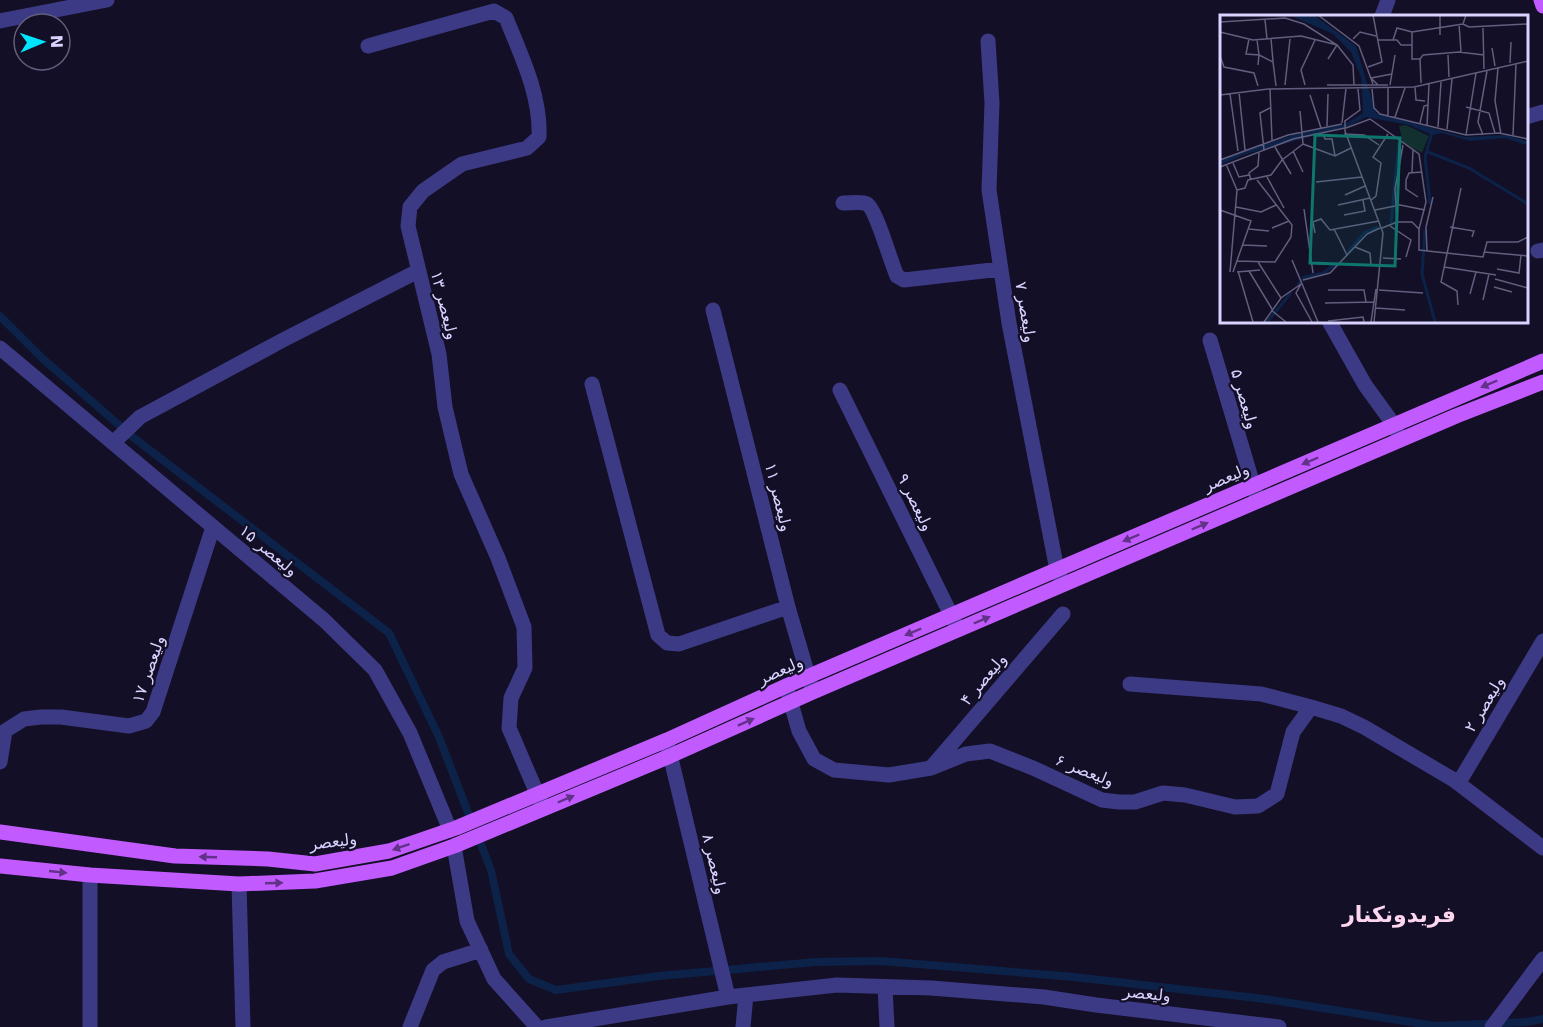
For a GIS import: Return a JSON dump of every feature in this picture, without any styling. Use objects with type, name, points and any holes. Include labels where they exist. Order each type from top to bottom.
[{"type":"main road","points":[[1542,0],[1543,6]]},
{"type":"main road","name":"ولیعصر","points":[[0,832],[176,856],[268,859],[315,864],[389,851],[453,829],[667,740],[786,686],[1543,362]]},
{"type":"main road","name":"ولیعصر","points":[[0,866],[90,875],[239,884],[315,881],[392,868],[493,830],[670,756],[813,692],[1258,501],[1543,382]]},
{"type":"street","points":[[0,21],[107,0]]},
{"type":"street","points":[[1382,15],[1388,0]]},
{"type":"street","name":"ولیعصر ۱۳","points":[[368,46],[494,11],[506,18],[524,64],[540,118],[539,136],[527,148],[462,164],[423,191],[410,207],[408,226],[439,354],[445,407],[461,474],[498,558],[524,627],[525,668],[511,698],[509,728],[543,808]]},
{"type":"street","name":"ولیعصر ۷","points":[[988,41],[992,103],[989,189],[1009,323],[1057,570],[1063,585]]},
{"type":"street","points":[[1528,117],[1543,112]]},
{"type":"street","points":[[843,202],[864,203],[871,206],[877,216],[886,248],[900,279],[1001,269]]},
{"type":"street","points":[[113,442],[138,419],[283,340],[418,271]]},
{"type":"street","name":"ولیعصر ۱۱","points":[[713,310],[788,608],[813,692]]},
{"type":"street","points":[[1330,322],[1365,385],[1394,425],[1401,440]]},
{"type":"street","name":"ولیعصر ۵","points":[[1210,340],[1258,501]]},
{"type":"street","name":"ولیعصر ۱۵","points":[[0,348],[324,620],[375,670],[410,733],[453,829]]},
{"type":"street","points":[[592,384],[658,634],[667,643],[679,644],[788,608]]},
{"type":"street","name":"ولیعصر ۹","points":[[840,390],[958,630]]},
{"type":"street","name":"ولیعصر ۱۷","points":[[0,762],[5,731],[24,719],[61,717],[129,726],[146,721],[153,712],[213,527]]},
{"type":"street","name":"ولیعصر ۴","points":[[931,768],[1062,614]]},
{"type":"street","name":"ولیعصر ۲","points":[[1454,780],[1461,779],[1543,641]]},
{"type":"street","points":[[1130,684],[1261,693],[1341,716],[1454,780],[1543,848]]},
{"type":"street","name":"ولیعصر ۶","points":[[786,686],[799,730],[814,759],[834,770],[889,774],[931,768],[966,754],[990,751],[1102,800],[1135,802],[1163,793],[1185,795],[1235,807],[1258,806],[1277,794],[1293,732],[1311,707]]},
{"type":"street","name":"ولیعصر ۸","points":[[667,740],[726,992]]},
{"type":"street","points":[[458,844],[467,921],[494,979],[537,1027]]},
{"type":"street","points":[[90,875],[90,1027]]},
{"type":"street","points":[[239,884],[243,1027]]},
{"type":"street","points":[[410,1027],[433,970],[443,962],[481,950]]},
{"type":"street","points":[[1492,1027],[1543,958]]},
{"type":"street","name":"ولیعصر","points":[[546,1027],[726,992],[746,995],[837,986],[1044,997],[1279,1027]]},
{"type":"street","points":[[885,987],[887,1027]]},
{"type":"street","points":[[743,1027],[746,995]]},
{"type":"waterway","points":[[0,316],[43,359],[134,438],[389,633],[439,737],[472,823]]},
{"type":"waterway","points":[[477,834],[491,870],[509,954],[529,979],[556,990],[659,976],[816,962],[881,961],[1074,977],[1265,999],[1436,1026],[1526,1022],[1543,1019]]},
{"type":"district","name":"فریدونکنار","points":[[1399,914]]}]
